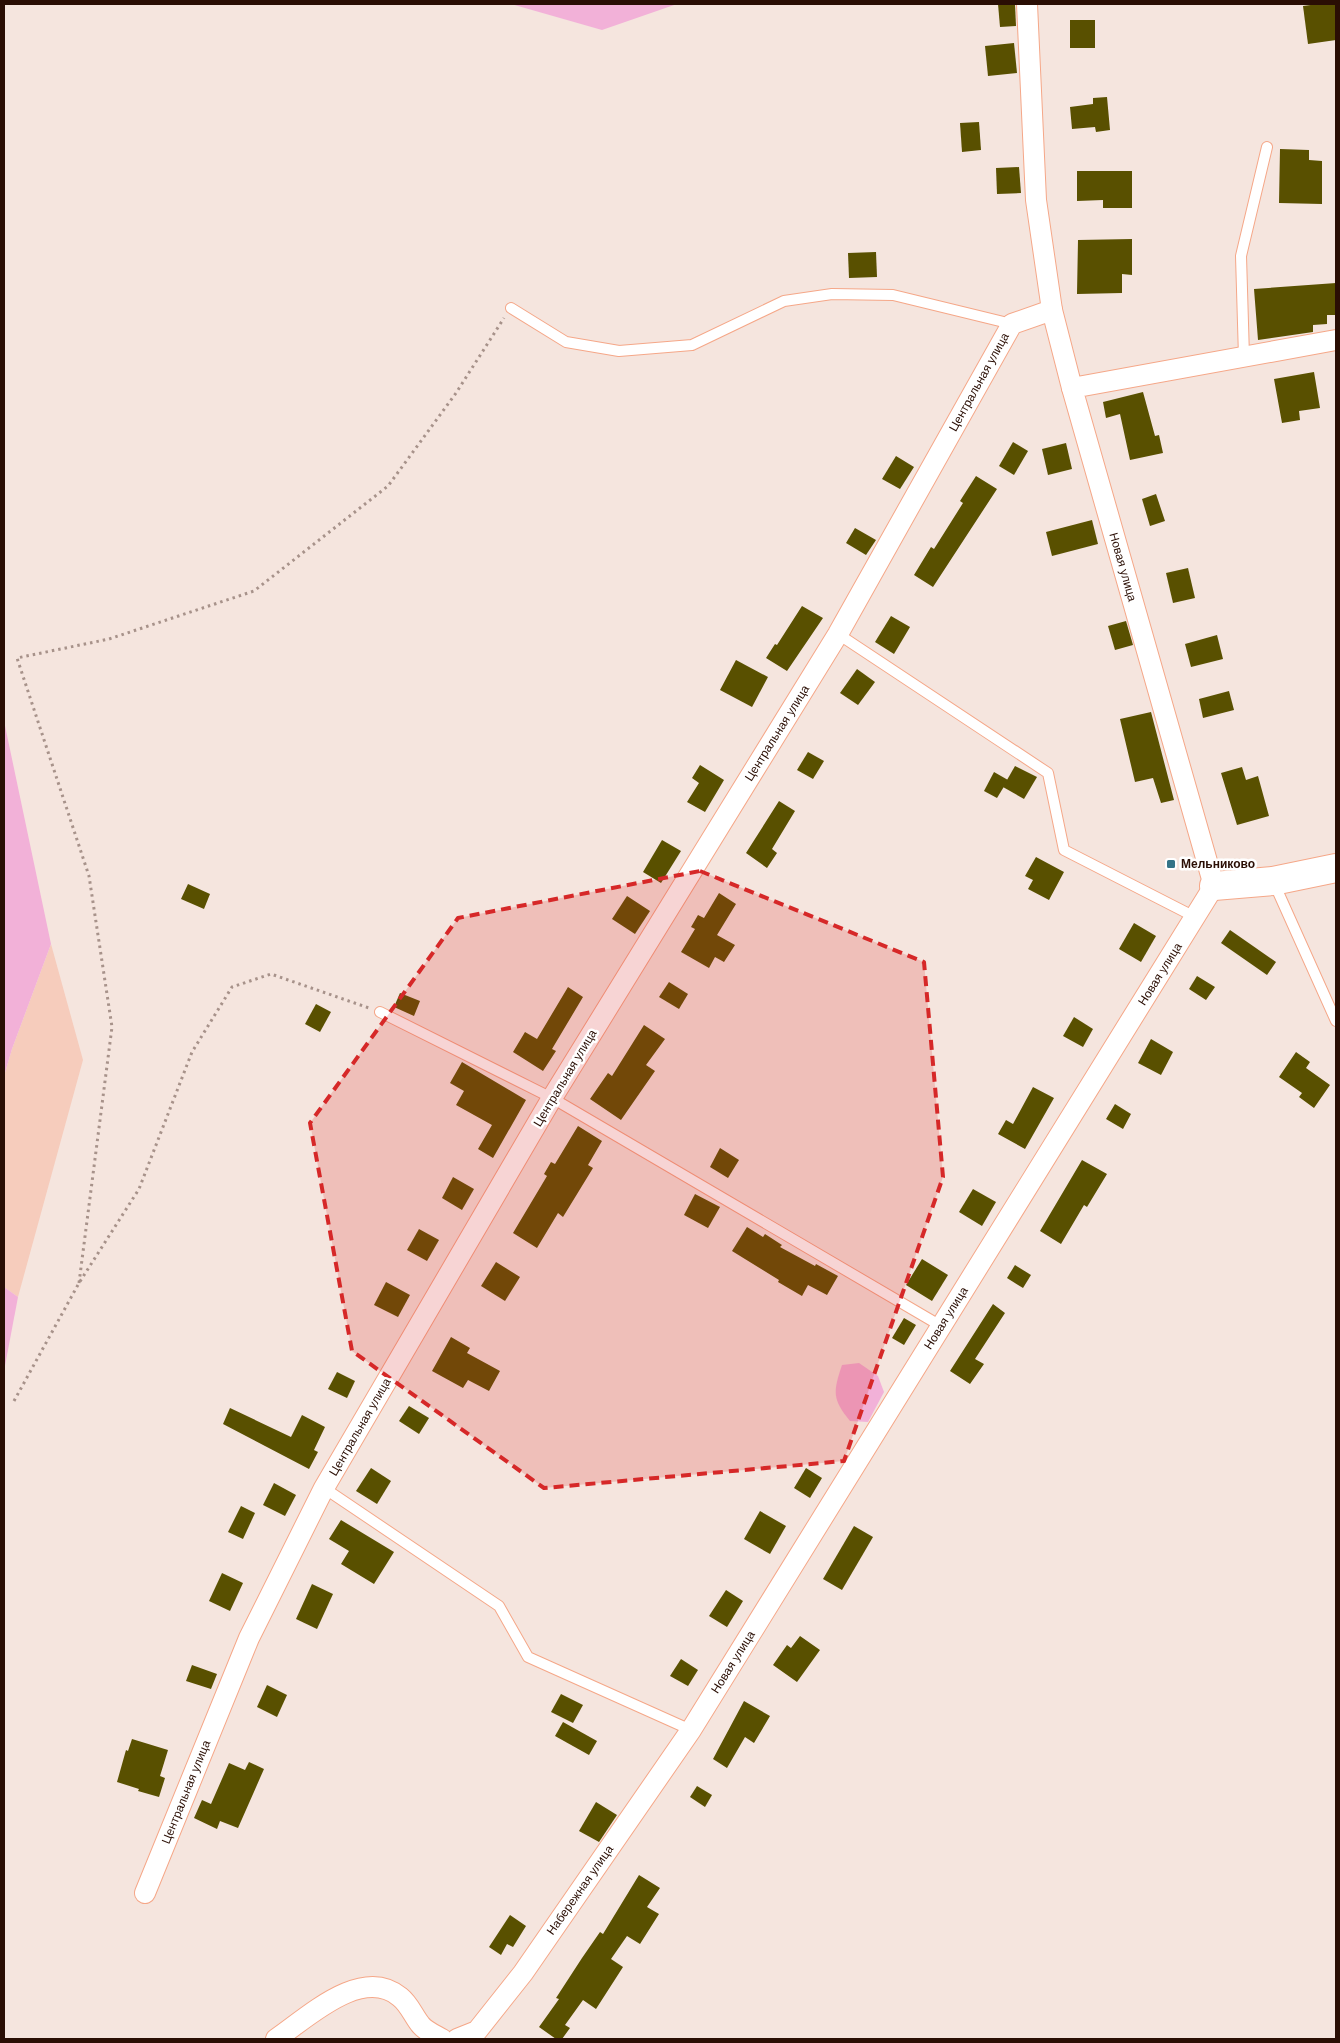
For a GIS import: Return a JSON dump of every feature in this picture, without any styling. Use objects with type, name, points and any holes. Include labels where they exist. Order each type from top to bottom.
[{"type":"street","points":[[1027,4],[1036,200],[1052,310],[1072,388],[1336,340]]},
{"type":"street","name":"Центральная улица","points":[[145,1893],[249,1638],[324,1488],[552,1098],[838,634],[1012,324],[1052,310]]},
{"type":"street","name":"Новая улица","points":[[691,1730],[1214,886],[1072,388]]},
{"type":"street","points":[[1214,886],[1272,881],[1336,868]]},
{"type":"street","name":"Набережная улица","points":[[457,2039],[477,2031],[523,1973],[691,1730]]},
{"type":"street","points":[[276,2039],[342,1994],[362,1987],[382,1986],[399,1996],[411,2008],[420,2026],[442,2039]]},
{"type":"lane","points":[[1244,358],[1241,256],[1267,146]]},
{"type":"lane","points":[[511,308],[566,342],[619,351],[692,345],[784,301],[832,294],[893,295],[1012,324]]},
{"type":"lane","points":[[838,634],[1048,773],[1064,850],[1195,917]]},
{"type":"lane","points":[[1272,881],[1336,1021]]},
{"type":"lane","points":[[380,1012],[552,1098],[941,1326]]},
{"type":"lane","points":[[324,1488],[498,1606],[528,1657],[691,1730]]},
{"type":"path","points":[[79,1283],[112,1028],[89,876],[17,658],[109,639],[254,591],[388,486],[456,393],[511,308]]},
{"type":"path","points":[[14,1400],[79,1283],[139,1188],[192,1052],[232,987],[271,974],[380,1012]]},
{"type":"highlighted area","points":[[700,871],[924,962],[943,1177],[844,1461],[544,1488],[352,1351],[310,1123],[458,918]]},
{"type":"shaded area","points":[[511,4],[677,4],[602,30]]},
{"type":"shaded area","points":[[4,721],[51,944],[12,1049],[4,1076]]},
{"type":"shaded area","points":[[51,944],[83,1060],[18,1297],[4,1287],[4,1076],[12,1049]]},
{"type":"shaded area","points":[[4,1287],[18,1297],[4,1371]]},
{"type":"shaded area","points":[[859,1363],[878,1376],[884,1392],[868,1422],[850,1421],[840,1407],[836,1395],[837,1382],[842,1365]]},
{"type":"building","points":[[998,4],[1015,4],[1016,26],[1000,27]]},
{"type":"building","points":[[1336,4],[1336,40],[1308,44],[1303,6]]},
{"type":"building","points":[[1070,20],[1095,20],[1095,48],[1070,48]]},
{"type":"building","points":[[1014,43],[1017,73],[988,76],[985,46]]},
{"type":"building","points":[[1107,97],[1110,130],[1096,132],[1095,127],[1072,129],[1070,107],[1093,104],[1093,98]]},
{"type":"building","points":[[979,122],[981,150],[962,152],[960,123]]},
{"type":"building","points":[[1280,149],[1309,150],[1309,160],[1322,161],[1322,204],[1279,203]]},
{"type":"building","points":[[1019,167],[1021,193],[997,194],[996,168]]},
{"type":"building","points":[[1077,171],[1132,171],[1132,208],[1103,208],[1103,200],[1077,201]]},
{"type":"building","points":[[1132,239],[1132,275],[1122,274],[1122,293],[1077,294],[1078,240]]},
{"type":"building","points":[[876,252],[877,277],[849,278],[848,253]]},
{"type":"building","points":[[1336,283],[1336,315],[1327,315],[1327,324],[1313,325],[1313,332],[1258,340],[1254,289]]},
{"type":"building","points":[[1314,372],[1320,408],[1299,411],[1300,420],[1282,423],[1274,379]]},
{"type":"building","points":[[1143,392],[1155,436],[1159,435],[1163,453],[1130,460],[1120,414],[1106,418],[1103,402]]},
{"type":"building","points":[[1013,442],[1028,451],[1014,475],[999,466]]},
{"type":"building","points":[[1066,443],[1072,469],[1048,475],[1042,449]]},
{"type":"building","points":[[896,456],[914,467],[900,489],[882,479]]},
{"type":"building","points":[[976,476],[997,489],[933,587],[914,575],[931,547],[934,549],[963,503],[960,501]]},
{"type":"building","points":[[1156,494],[1165,521],[1150,526],[1142,499]]},
{"type":"building","points":[[1092,520],[1098,544],[1052,556],[1046,532]]},
{"type":"building","points":[[855,528],[876,540],[866,555],[846,543]]},
{"type":"building","points":[[1188,568],[1195,598],[1173,603],[1166,573]]},
{"type":"building","points":[[802,606],[823,618],[787,671],[766,658],[775,644],[777,645]]},
{"type":"building","points":[[891,616],[910,627],[894,654],[875,642]]},
{"type":"building","points":[[1126,621],[1133,645],[1115,650],[1108,626]]},
{"type":"building","points":[[1217,635],[1223,659],[1191,667],[1185,644]]},
{"type":"building","points":[[736,660],[768,677],[752,707],[720,690]]},
{"type":"building","points":[[857,669],[875,682],[858,705],[840,693]]},
{"type":"building","points":[[1229,691],[1234,710],[1203,718],[1199,699]]},
{"type":"building","points":[[1151,712],[1174,800],[1161,803],[1153,778],[1135,782],[1120,719]]},
{"type":"building","points":[[808,752],[824,761],[813,779],[797,770]]},
{"type":"building","points":[[700,765],[724,780],[705,812],[687,802],[699,783],[692,778]]},
{"type":"building","points":[[1015,766],[1037,777],[1024,799],[1003,787]]},
{"type":"building","points":[[1242,767],[1246,780],[1258,776],[1269,816],[1237,825],[1221,773]]},
{"type":"building","points":[[994,772],[1008,780],[997,798],[984,791]]},
{"type":"building","points":[[779,801],[795,811],[772,849],[777,853],[767,868],[746,853]]},
{"type":"building","points":[[662,840],[681,851],[661,883],[643,872]]},
{"type":"building","points":[[1036,857],[1064,872],[1049,900],[1028,889],[1033,880],[1025,876]]},
{"type":"building","points":[[188,884],[210,894],[204,909],[181,899]]},
{"type":"building","points":[[719,893],[736,904],[717,935],[735,945],[724,962],[715,957],[709,968],[681,952],[695,929],[691,927],[698,915],[704,918]]},
{"type":"building","points":[[627,896],[650,911],[635,934],[612,919]]},
{"type":"building","points":[[1134,923],[1156,936],[1141,962],[1119,949]]},
{"type":"building","points":[[1230,930],[1276,962],[1267,975],[1221,943]]},
{"type":"building","points":[[1197,976],[1215,987],[1206,1000],[1189,989]]},
{"type":"building","points":[[669,982],[688,994],[679,1009],[659,997]]},
{"type":"building","points":[[568,987],[583,997],[552,1049],[556,1051],[543,1071],[513,1052],[525,1032],[537,1039]]},
{"type":"building","points":[[400,993],[420,1001],[414,1016],[394,1007]]},
{"type":"building","points":[[316,1004],[331,1012],[320,1032],[305,1024]]},
{"type":"building","points":[[1074,1017],[1093,1029],[1083,1047],[1063,1036]]},
{"type":"building","points":[[644,1025],[665,1039],[646,1065],[655,1071],[621,1120],[590,1099],[608,1073],[612,1076]]},
{"type":"building","points":[[1151,1039],[1173,1052],[1161,1075],[1138,1063]]},
{"type":"building","points":[[1296,1052],[1310,1062],[1306,1068],[1330,1085],[1314,1108],[1299,1097],[1302,1093],[1279,1077]]},
{"type":"building","points":[[462,1062],[526,1100],[493,1158],[478,1149],[492,1125],[456,1105],[464,1091],[450,1083]]},
{"type":"building","points":[[1033,1087],[1054,1098],[1025,1149],[998,1134],[1006,1120],[1013,1124]]},
{"type":"building","points":[[1115,1104],[1131,1114],[1123,1129],[1106,1119]]},
{"type":"building","points":[[578,1126],[602,1141],[588,1165],[593,1168],[563,1217],[558,1213],[537,1248],[513,1233],[547,1176],[544,1174],[551,1162],[555,1164]]},
{"type":"building","points":[[720,1148],[739,1160],[728,1178],[710,1167]]},
{"type":"building","points":[[1082,1160],[1107,1174],[1087,1207],[1084,1205],[1061,1244],[1040,1231]]},
{"type":"building","points":[[453,1177],[474,1189],[462,1210],[442,1198]]},
{"type":"building","points":[[973,1189],[996,1202],[982,1226],[959,1212]]},
{"type":"building","points":[[695,1194],[720,1207],[708,1228],[684,1215]]},
{"type":"building","points":[[747,1227],[763,1237],[765,1234],[782,1245],[780,1247],[838,1276],[827,1295],[808,1285],[802,1296],[732,1251]]},
{"type":"building","points":[[419,1229],[439,1240],[427,1261],[407,1250]]},
{"type":"building","points":[[922,1259],[948,1275],[932,1301],[906,1285]]},
{"type":"building","points":[[496,1262],[520,1277],[505,1301],[481,1286]]},
{"type":"building","points":[[1015,1265],[1031,1275],[1023,1288],[1007,1278]]},
{"type":"building","points":[[386,1282],[410,1295],[398,1317],[374,1305]]},
{"type":"building","points":[[993,1304],[1005,1313],[975,1359],[984,1364],[970,1384],[950,1371]]},
{"type":"building","points":[[904,1318],[916,1325],[904,1345],[892,1338]]},
{"type":"building","points":[[451,1337],[470,1348],[467,1353],[500,1371],[489,1391],[468,1380],[463,1388],[432,1371]]},
{"type":"building","points":[[337,1372],[355,1381],[347,1398],[328,1389]]},
{"type":"building","points":[[409,1406],[429,1418],[419,1434],[399,1421]]},
{"type":"building","points":[[230,1408],[291,1437],[302,1415],[325,1427],[314,1450],[318,1452],[309,1469],[223,1424]]},
{"type":"building","points":[[371,1468],[391,1481],[377,1504],[356,1491]]},
{"type":"building","points":[[806,1468],[822,1478],[810,1498],[794,1488]]},
{"type":"building","points":[[274,1483],[296,1495],[285,1516],[263,1505]]},
{"type":"building","points":[[241,1506],[255,1513],[243,1539],[228,1532]]},
{"type":"building","points":[[760,1511],[786,1526],[770,1554],[744,1539]]},
{"type":"building","points":[[341,1520],[394,1552],[374,1584],[341,1564],[349,1551],[329,1539]]},
{"type":"building","points":[[854,1526],[873,1537],[842,1590],[823,1579]]},
{"type":"building","points":[[222,1573],[243,1583],[230,1611],[209,1601]]},
{"type":"building","points":[[312,1584],[333,1594],[317,1629],[296,1619]]},
{"type":"building","points":[[726,1590],[743,1601],[727,1627],[709,1616]]},
{"type":"building","points":[[800,1636],[820,1650],[797,1682],[773,1665],[787,1645],[791,1648]]},
{"type":"building","points":[[681,1659],[698,1670],[688,1686],[670,1676]]},
{"type":"building","points":[[192,1665],[217,1674],[211,1689],[186,1681]]},
{"type":"building","points":[[267,1685],[287,1695],[277,1717],[257,1707]]},
{"type":"building","points":[[561,1694],[583,1705],[573,1723],[551,1712]]},
{"type":"building","points":[[744,1701],[770,1716],[754,1743],[745,1737],[727,1768],[713,1759]]},
{"type":"building","points":[[563,1722],[597,1741],[589,1755],[555,1736]]},
{"type":"building","points":[[132,1739],[168,1750],[160,1776],[165,1778],[159,1797],[117,1782],[126,1750],[128,1751]]},
{"type":"building","points":[[249,1762],[264,1769],[238,1828],[220,1821],[217,1829],[194,1818],[202,1800],[211,1804],[229,1763],[245,1770]]},
{"type":"building","points":[[697,1786],[712,1795],[705,1807],[690,1797]]},
{"type":"building","points":[[596,1802],[617,1815],[599,1842],[579,1831]]},
{"type":"building","points":[[639,1875],[660,1888],[647,1907],[659,1914],[640,1944],[627,1936],[611,1959],[623,1967],[596,2009],[583,2000],[565,2025],[570,2028],[562,2039],[556,2039],[539,2027],[559,1999],[556,1998],[582,1958],[600,1932],[603,1934]]},
{"type":"building","points":[[510,1915],[526,1926],[513,1947],[507,1944],[501,1955],[489,1947]]},
{"type":"place","name":"Мельниково","points":[[1171,864]]}]
